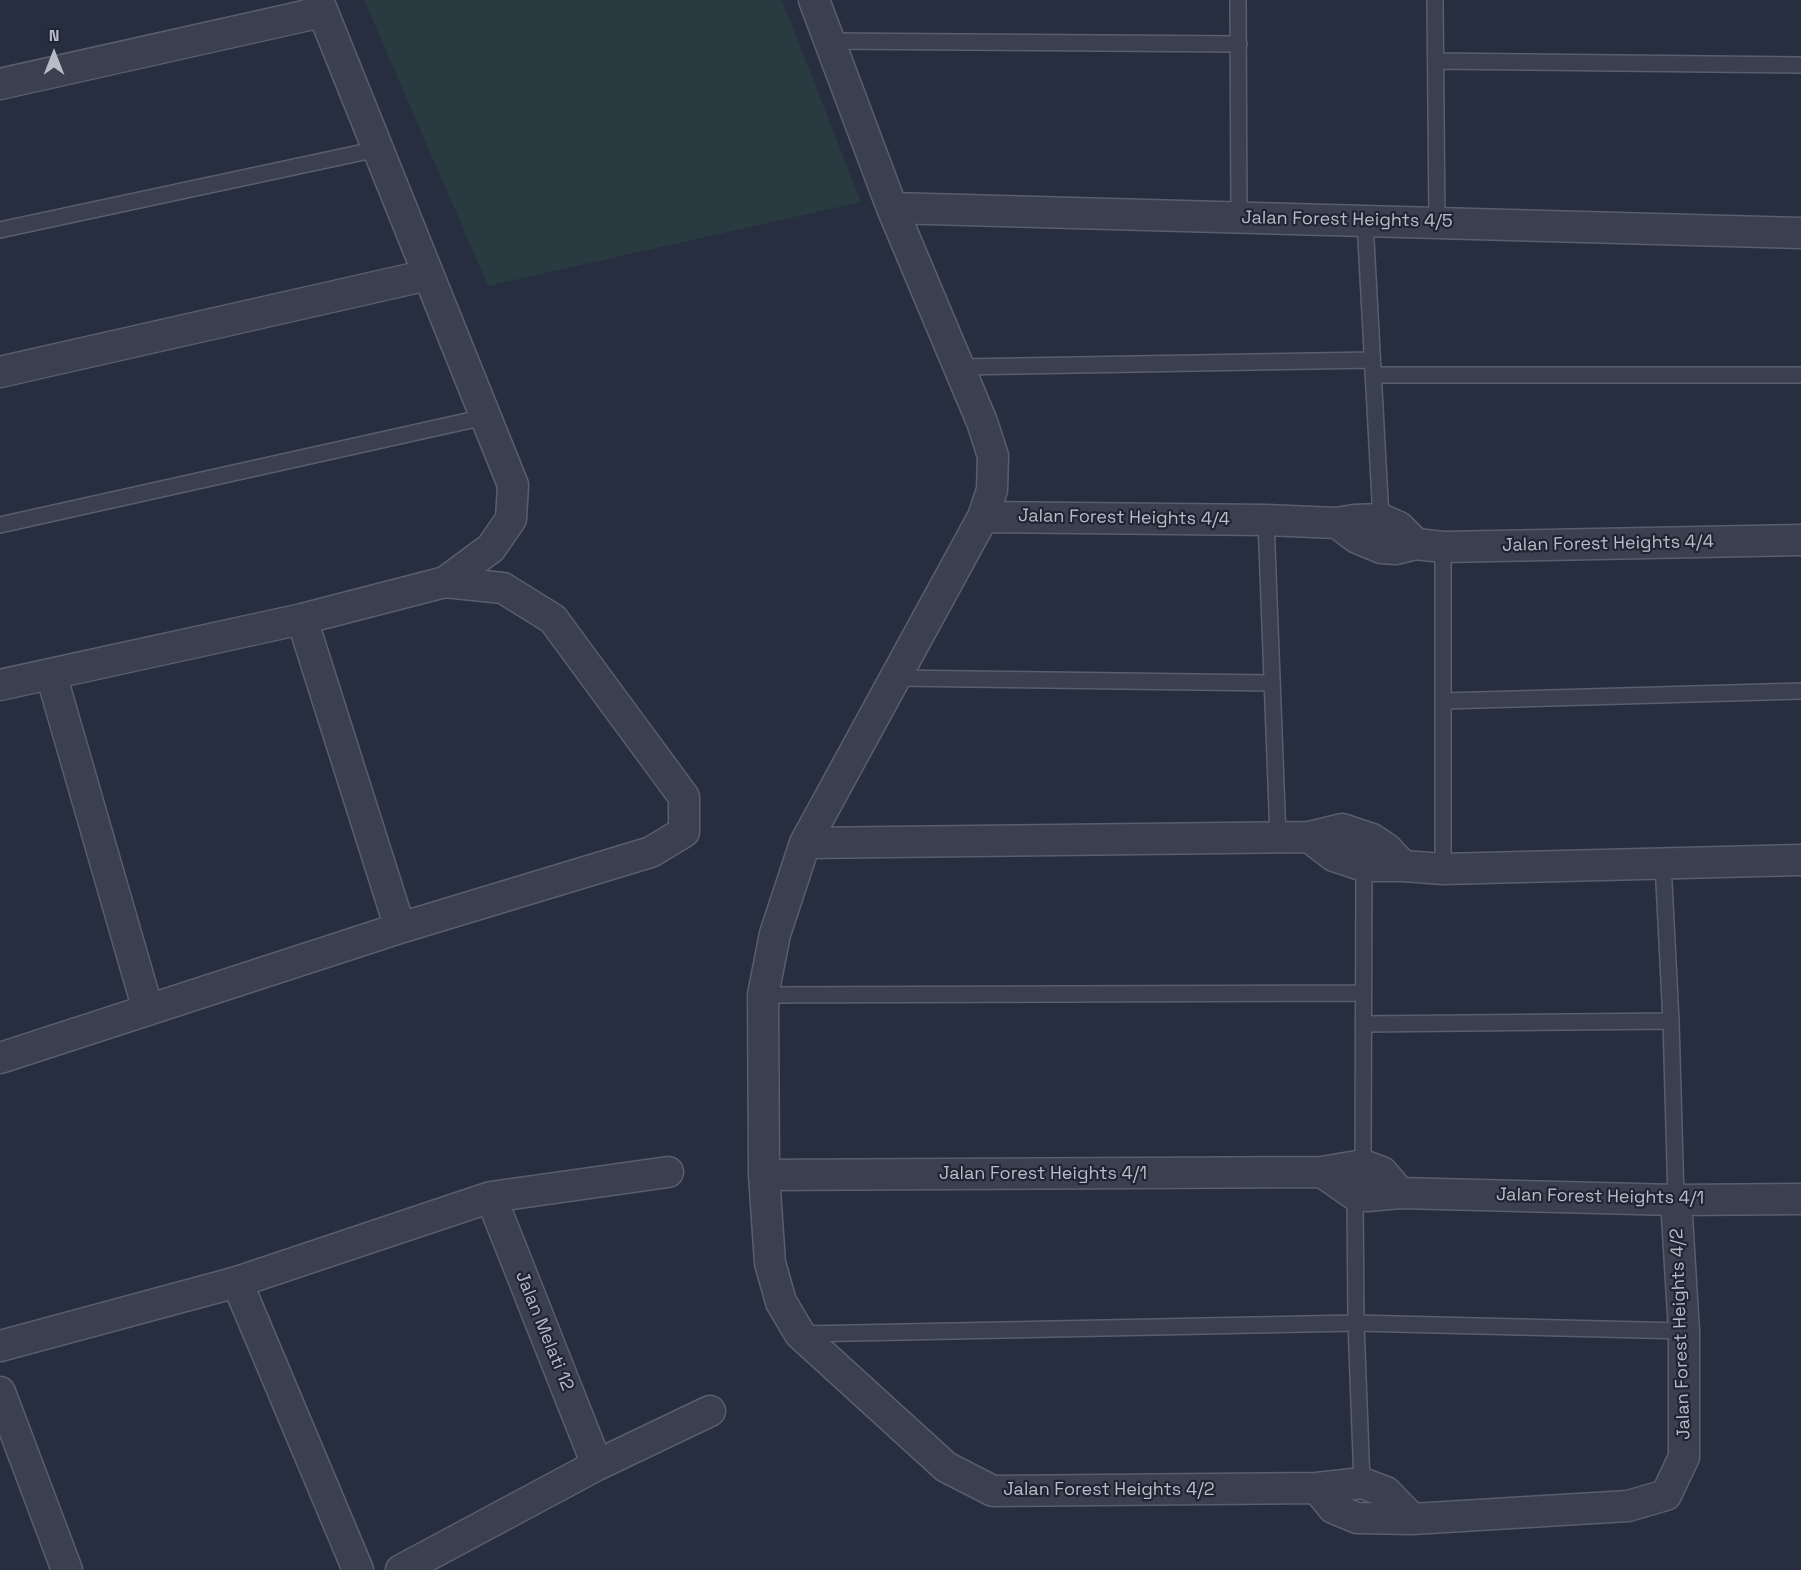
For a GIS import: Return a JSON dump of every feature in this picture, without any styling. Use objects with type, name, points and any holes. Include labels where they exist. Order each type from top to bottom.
[{"type":"street","name":"Jalan Forest Heights 4/2","points":[[814,0],[892,208],[982,422],[993,456],[992,490],[983,517],[805,843],[775,934],[763,995],[764,1175],[770,1263],[781,1302],[800,1334],[946,1467],[993,1491],[1317,1488],[1362,1483]]},
{"type":"street","points":[[0,84],[320,6],[513,485],[512,519],[491,548],[445,582]]},
{"type":"street","name":"Jalan Forest Heights 4/5","points":[[892,208],[1801,232]]},
{"type":"street","points":[[0,372],[428,275]]},
{"type":"street","name":"Jalan Forest Heights 4/4","points":[[983,517],[1337,523],[1381,519]]},
{"type":"street","points":[[1381,519],[1429,545]]},
{"type":"street","name":"Jalan Forest Heights 4/4","points":[[1337,523],[1357,538],[1381,548],[1396,549],[1429,545],[1801,540]]},
{"type":"street","points":[[0,685],[302,619],[445,582],[503,588],[553,619],[684,796],[684,832],[651,852],[400,928],[0,1058]]},
{"type":"street","points":[[302,619],[400,928]]},
{"type":"street","points":[[51,674],[148,1010]]},
{"type":"street","points":[[805,843],[1309,837],[1342,829],[1372,839],[1387,849],[1403,866]]},
{"type":"street","points":[[1309,837],[1334,856],[1364,866],[1443,869],[1801,860]]},
{"type":"street","points":[[1363,1165],[1382,1172],[1400,1193]]},
{"type":"street","name":"Jalan Forest Heights 4/1","points":[[764,1175],[1322,1172],[1363,1165]]},
{"type":"street","points":[[0,1346],[237,1282],[491,1197],[668,1172]]},
{"type":"street","points":[[1322,1172],[1355,1195]]},
{"type":"street","name":"Jalan Forest Heights 4/1","points":[[1355,1195],[1400,1193],[1676,1200],[1801,1199]]},
{"type":"street","name":"Jalan Melati 12","points":[[491,1197],[597,1465]]},
{"type":"street","name":"Jalan Forest Heights 4/2","points":[[1317,1488],[1333,1508],[1357,1518],[1412,1519],[1628,1506],[1666,1495],[1684,1457],[1684,1331],[1676,1200]]},
{"type":"street","points":[[237,1282],[358,1570]]},
{"type":"street","points":[[0,1392],[67,1570]]},
{"type":"street","points":[[401,1570],[597,1465],[710,1411]]},
{"type":"street","points":[[1362,1483],[1386,1492],[1412,1519]]},
{"type":"lane","points":[[1238,0],[1239,218]]},
{"type":"lane","points":[[1436,0],[1437,223]]},
{"type":"lane","points":[[830,41],[1239,44]]},
{"type":"lane","points":[[1436,61],[1801,65]]},
{"type":"lane","points":[[0,230],[378,149]]},
{"type":"lane","points":[[1365,221],[1381,519]]},
{"type":"lane","points":[[959,367],[1373,368],[1801,375]]},
{"type":"lane","points":[[0,525],[485,417]]},
{"type":"lane","points":[[1266,520],[1278,837]]},
{"type":"lane","points":[[1429,545],[1443,701],[1443,869]]},
{"type":"lane","points":[[895,678],[1272,683]]},
{"type":"lane","points":[[1443,701],[1801,691]]},
{"type":"lane","points":[[1663,863],[1671,1021],[1676,1200]]},
{"type":"lane","points":[[1363,1165],[1364,866]]},
{"type":"lane","points":[[763,995],[1363,993]]},
{"type":"lane","points":[[1363,1024],[1671,1021]]},
{"type":"lane","points":[[1355,1195],[1356,1323],[1362,1483]]},
{"type":"lane","points":[[800,1334],[1356,1323],[1684,1331]]},
{"type":"shaded area","points":[[364,0],[782,0],[861,202],[488,286]]}]
